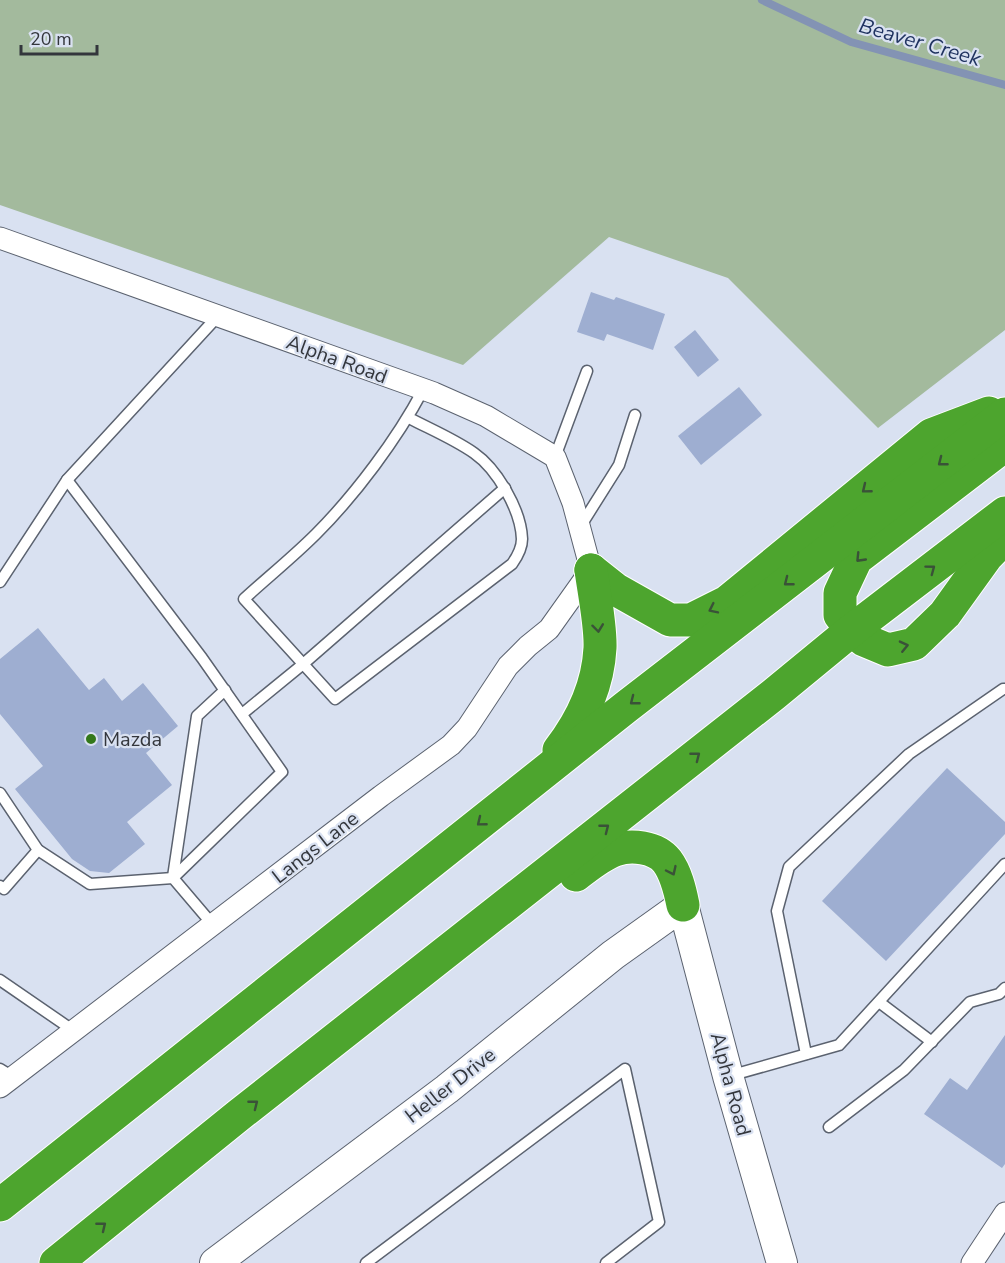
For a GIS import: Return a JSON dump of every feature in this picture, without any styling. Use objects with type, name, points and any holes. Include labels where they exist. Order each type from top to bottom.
[{"type":"highway","points":[[591,570],[615,589],[670,620],[691,620],[728,602],[931,435],[1005,407]]},
{"type":"highway","points":[[0,1205],[539,776],[1005,414]]},
{"type":"highway","points":[[1005,445],[856,559],[840,593],[840,615],[864,640],[888,650],[914,644],[945,614],[986,557],[1005,537]]},
{"type":"highway","points":[[56,1263],[852,630],[1005,513]]},
{"type":"highway","points":[[539,776],[570,735],[592,693],[600,647],[591,570]]},
{"type":"highway","points":[[332,1043],[369,1039],[595,861],[616,849],[634,847],[652,850],[667,860],[678,885],[683,905]]},
{"type":"street","name":"Alpha Road","points":[[0,238],[423,390],[486,416],[555,457]]},
{"type":"street","points":[[555,457],[573,503],[591,570]]},
{"type":"street","name":"Langs Lane","points":[[4,1078],[74,1030],[381,796],[452,745],[467,728],[508,666],[549,629],[591,570]]},
{"type":"street","name":"Alpha Road","points":[[683,905],[728,1076],[782,1263]]},
{"type":"street","name":"Heller Drive","points":[[215,1263],[447,1089],[613,955],[683,905]]},
{"type":"street","points":[[972,1263],[1005,1213]]},
{"type":"lane","points":[[0,582],[68,480],[218,316]]},
{"type":"lane","points":[[555,457],[587,370]]},
{"type":"lane","points":[[409,418],[474,453],[492,470],[505,488],[516,515],[522,540],[519,554],[512,564],[335,699],[244,599],[317,533],[358,486],[409,418],[423,390]]},
{"type":"lane","points":[[580,527],[619,465],[635,415]]},
{"type":"lane","points":[[0,793],[38,850],[90,884],[172,878],[282,772],[225,690],[68,480]]},
{"type":"lane","points":[[242,714],[302,665],[505,488]]},
{"type":"lane","points":[[806,1054],[777,910],[789,867],[909,754],[1005,689]]},
{"type":"lane","points":[[213,925],[172,878],[197,716],[225,690]]},
{"type":"lane","points":[[0,886],[4,889],[38,850]]},
{"type":"lane","points":[[728,1076],[839,1045],[1005,864]]},
{"type":"lane","points":[[0,980],[74,1030]]},
{"type":"lane","points":[[829,1127],[904,1070],[970,1002],[999,994],[1005,988]]},
{"type":"lane","points":[[879,1002],[932,1042]]},
{"type":"lane","points":[[366,1263],[625,1069],[659,1222],[606,1263]]},
{"type":"green space","points":[[0,0],[1005,0],[1005,330],[878,428],[728,278],[609,237],[463,365],[0,205]]},
{"type":"building","points":[[591,292],[614,300],[616,297],[665,314],[653,350],[607,334],[604,341],[577,332]]},
{"type":"building","points":[[695,330],[719,360],[698,377],[674,347]]},
{"type":"building","points":[[739,387],[762,415],[701,465],[678,436]]},
{"type":"building","name":"Mazda","points":[[38,628],[89,690],[104,678],[122,701],[143,683],[178,726],[146,753],[172,785],[127,822],[145,844],[109,873],[90,871],[72,859],[15,789],[43,766],[0,714],[0,659]]},
{"type":"building","points":[[947,768],[1005,822],[1005,834],[886,961],[822,901]]},
{"type":"building","points":[[1005,1035],[1005,1164],[1002,1168],[924,1114],[950,1078],[967,1090]]},
{"type":"waterway","name":"Beaver Creek","points":[[762,0],[851,42],[1005,85]]},
{"type":"place","name":"Mazda","points":[[91,739]]}]
